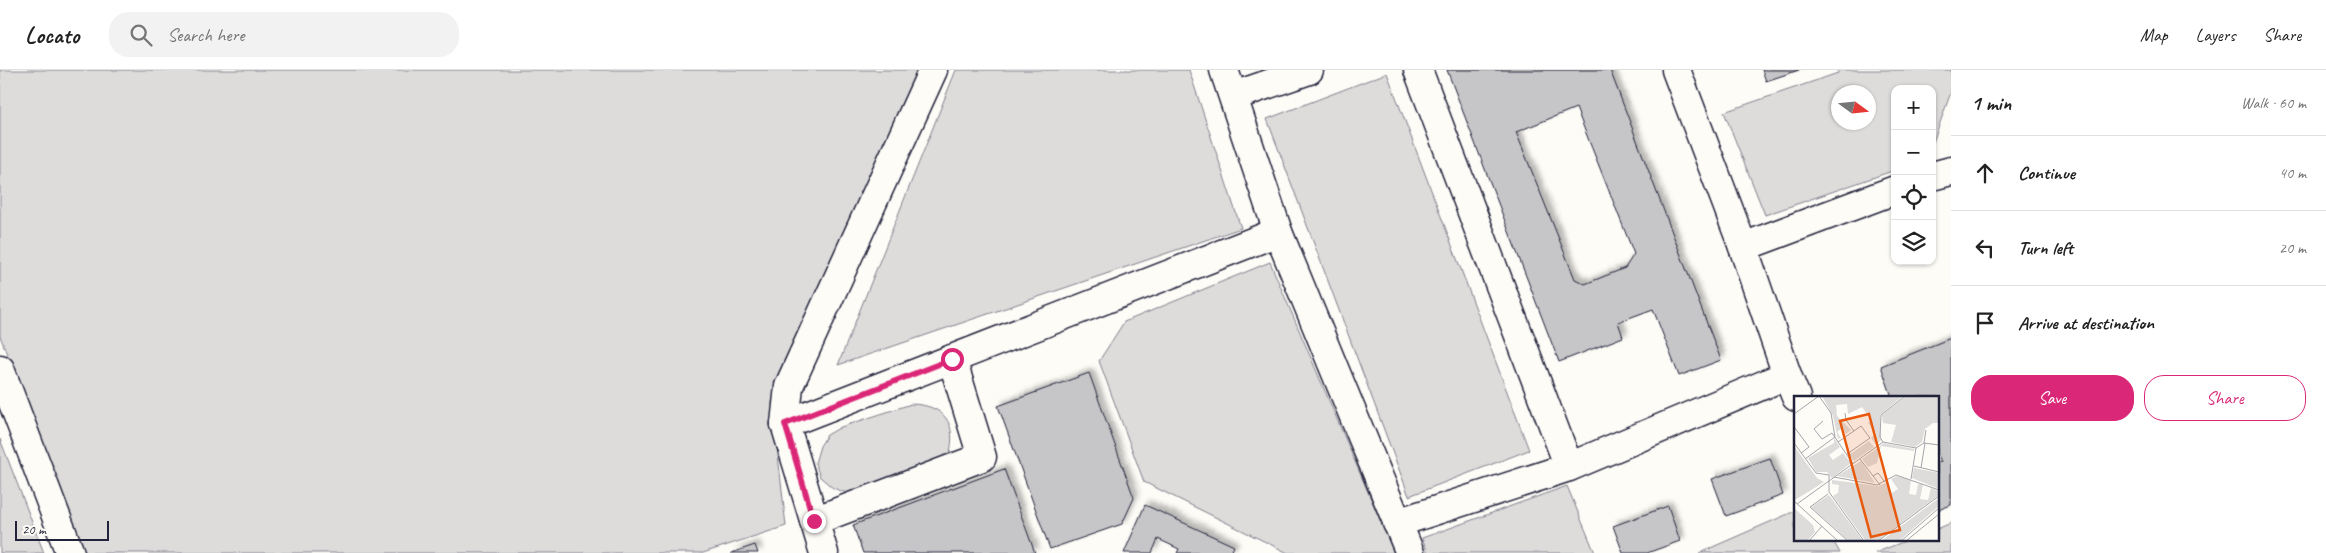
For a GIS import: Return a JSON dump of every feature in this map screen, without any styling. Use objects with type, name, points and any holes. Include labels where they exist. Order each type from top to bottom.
[{"type":"lane","points":[[824,553],[785,424],[789,386],[933,70]]},
{"type":"lane","points":[[1224,70],[1278,232],[1410,553]]},
{"type":"lane","points":[[1234,96],[1309,70]]},
{"type":"lane","points":[[1418,70],[1569,467]]},
{"type":"lane","points":[[1397,524],[1569,467],[1792,386],[1743,247],[1676,70]]},
{"type":"lane","points":[[1936,175],[1951,171]]},
{"type":"lane","points":[[1743,247],[1891,192]]},
{"type":"lane","points":[[785,424],[1278,232]]},
{"type":"lane","points":[[814,521],[982,457],[952,359]]},
{"type":"lane","points":[[0,369],[70,553]]},
{"type":"shaded area","points":[[0,70],[918,70],[772,402],[786,526],[703,553],[84,553],[0,336]]},
{"type":"shaded area","points":[[956,70],[1189,70],[1241,228],[838,365]]},
{"type":"shaded area","points":[[1838,70],[1951,70],[1951,92],[1936,134],[1936,85],[1891,85],[1891,171],[1765,215],[1724,112],[1838,73]]},
{"type":"shaded area","points":[[1387,73],[1529,450],[1409,496],[1267,119]]},
{"type":"shaded area","points":[[1270,262],[1394,553],[1288,553],[1144,482],[1099,361],[1124,322]]},
{"type":"shaded area","points":[[911,404],[932,408],[946,418],[952,434],[949,456],[855,496],[833,488],[820,477],[815,463],[820,446],[827,435],[841,427]]},
{"type":"shaded area","points":[[0,439],[44,553],[0,553]]},
{"type":"shaded area","points":[[1567,486],[1595,553],[1428,553],[1422,538]]},
{"type":"shaded area","points":[[1794,511],[1794,540],[1833,540],[1840,553],[1699,553]]},
{"type":"shaded area","points":[[1951,523],[1951,553],[1875,553],[1908,540],[1938,540],[1938,529]]},
{"type":"building","points":[[1447,70],[1610,70],[1721,360],[1679,376],[1653,309],[1618,322],[1623,337],[1559,362]],"holes":[[[1576,108],[1634,254],[1625,268],[1585,284],[1575,279],[1516,132]]]},
{"type":"building","points":[[1762,70],[1799,70],[1766,81]]},
{"type":"building","points":[[1951,338],[1951,505],[1938,510],[1938,463],[1941,462],[1938,454],[1938,396],[1892,396],[1881,366]]},
{"type":"building","points":[[1089,373],[1134,498],[1122,524],[1050,549],[998,406]]},
{"type":"building","points":[[1770,458],[1783,495],[1726,516],[1712,479]]},
{"type":"building","points":[[1004,469],[1035,553],[863,553],[853,525]]},
{"type":"building","points":[[1145,505],[1234,546],[1231,553],[1177,553],[1179,549],[1158,539],[1152,553],[1124,553]]},
{"type":"building","points":[[1668,506],[1680,541],[1647,553],[1623,553],[1613,526]]},
{"type":"building","points":[[755,545],[758,553],[731,553]]},
{"type":"route","points":[[814,521],[785,424],[952,359]]}]
